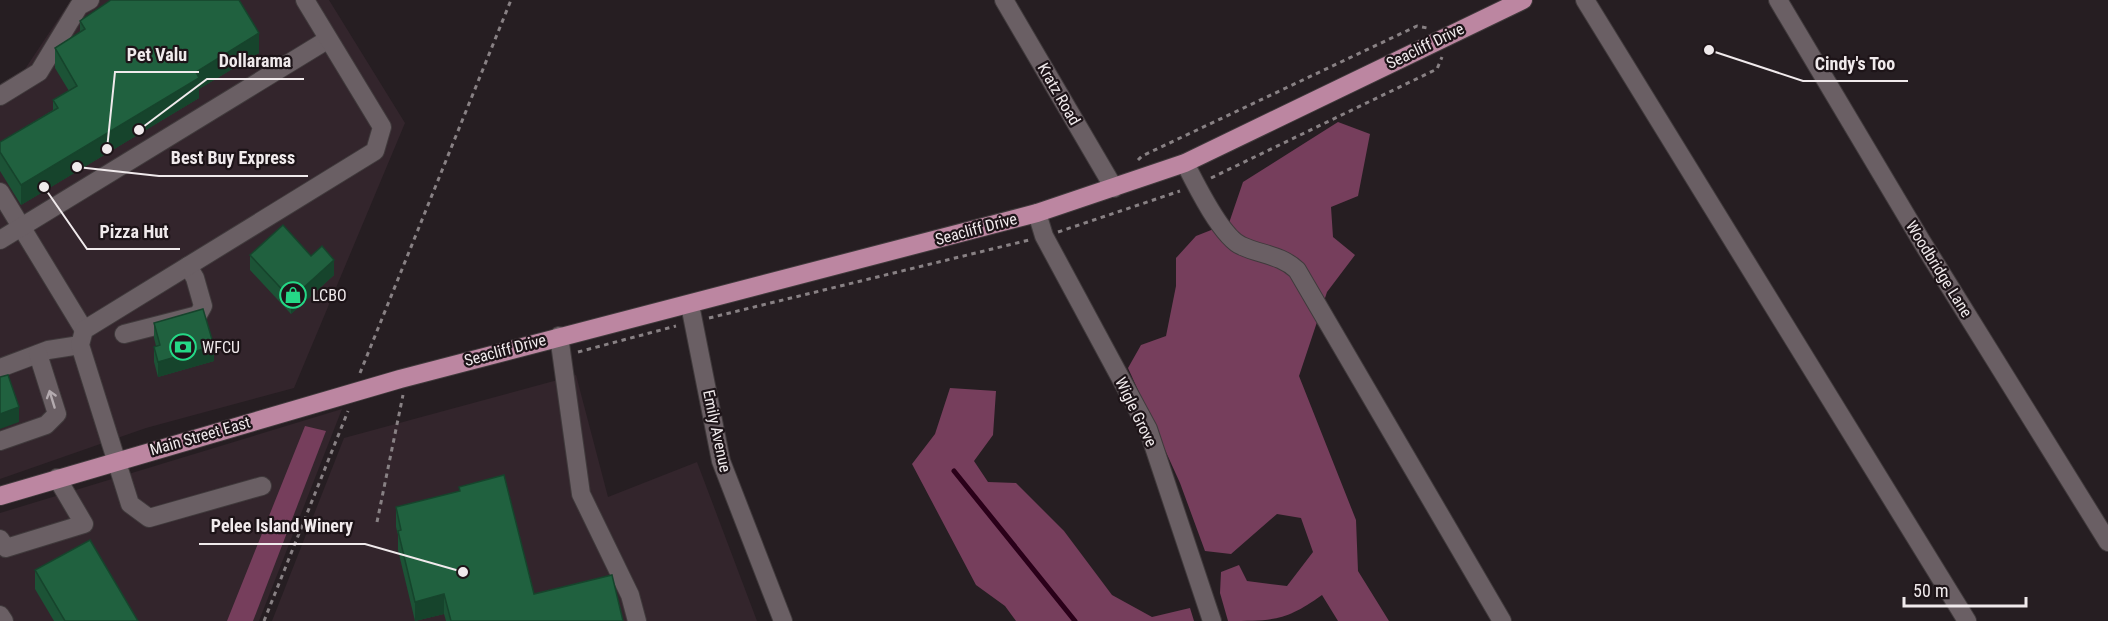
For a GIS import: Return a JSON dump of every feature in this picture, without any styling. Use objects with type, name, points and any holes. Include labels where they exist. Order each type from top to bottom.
[{"type":"main road","name":"Seacliff Drive","points":[[400,379],[1037,213],[1114,188],[1185,163],[1524,0]]},
{"type":"main road","name":"Main Street East","points":[[0,496],[116,459],[400,379]]},
{"type":"street","points":[[0,96],[39,72],[79,6],[90,0]]},
{"type":"street","points":[[0,368],[82,338],[188,266],[375,151],[382,127],[327,40],[305,0]]},
{"type":"street","name":"Kratz Road","points":[[1004,0],[1114,188]]},
{"type":"street","points":[[1585,0],[1967,621]]},
{"type":"street","name":"Woodbridge Lane","points":[[1778,0],[1922,242],[2102,527],[2108,542]]},
{"type":"street","points":[[0,240],[327,40]]},
{"type":"street","points":[[1185,163],[1196,186],[1231,239],[1240,246],[1286,260],[1297,270],[1502,621]]},
{"type":"street","points":[[0,192],[82,338],[130,504],[149,518],[262,486]]},
{"type":"street","name":"Wigle Grove","points":[[1037,213],[1044,236],[1148,429],[1212,621]]},
{"type":"street","points":[[124,334],[198,315],[203,306],[195,278],[188,266]]},
{"type":"street","name":"Emily Avenue","points":[[690,305],[721,461],[783,621]]},
{"type":"street","points":[[559,336],[581,494],[630,595],[637,621]]},
{"type":"street","points":[[0,441],[46,425],[57,414],[38,354]]},
{"type":"street","points":[[0,539],[6,549],[84,524],[57,478]]},
{"type":"street","points":[[0,615],[4,621]]},
{"type":"path","points":[[264,621],[346,418],[353,392],[511,0]]},
{"type":"path","points":[[1135,164],[1142,156],[1417,26],[1452,33]]},
{"type":"path","points":[[377,522],[403,399],[400,379]]},
{"type":"shaded area","points":[[71,0],[329,0],[405,123],[294,388],[146,428],[0,479],[0,84],[25,69]]},
{"type":"shaded area","points":[[1338,122],[1370,134],[1358,196],[1331,207],[1333,237],[1355,255],[1327,292],[1299,376],[1356,520],[1358,571],[1389,621],[1338,621],[1322,595],[1298,610],[1278,618],[1228,621],[1220,593],[1221,572],[1239,565],[1247,581],[1287,586],[1313,552],[1301,518],[1277,514],[1231,554],[1205,551],[1180,483],[1128,368],[1141,345],[1166,336],[1176,286],[1176,258],[1196,236],[1229,223],[1243,182]]},
{"type":"shaded area","points":[[576,375],[608,497],[697,462],[757,621],[272,621],[344,438]]},
{"type":"shaded area","points":[[950,388],[996,391],[993,435],[974,461],[988,482],[1016,483],[1064,531],[1112,595],[1152,617],[1190,608],[1194,621],[1016,621],[1005,606],[976,585],[912,464],[935,434]]},
{"type":"shaded area","points":[[342,409],[259,621],[0,621],[0,513]]},
{"type":"shaded area","points":[[305,426],[326,431],[253,621],[227,621]]},
{"type":"building","points":[[111,0],[239,0],[259,33],[196,72],[199,78],[21,185],[0,152],[0,142],[58,108],[53,100],[77,86],[55,48],[85,29],[80,21]]},
{"type":"building","name":"LCBO","points":[[283,225],[311,256],[322,246],[334,260],[291,299],[250,255]]},
{"type":"building","name":"WFCU","points":[[203,309],[214,346],[158,362],[154,347],[160,345],[154,323]]},
{"type":"building","points":[[8,375],[19,407],[0,414],[0,377]]},
{"type":"building","points":[[504,475],[534,594],[612,575],[623,621],[451,621],[444,594],[415,602],[398,531],[401,530],[396,507],[460,491],[459,487]]},
{"type":"building","points":[[90,540],[138,621],[65,621],[35,570]]},
{"type":"waterway","points":[[954,471],[1075,621]]},
{"type":"place","name":"Cindy's Too","points":[[1709,50]]},
{"type":"place","name":"Dollarama","points":[[139,130]]},
{"type":"place","name":"Pet Valu","points":[[107,149]]},
{"type":"place","name":"Best Buy Express","points":[[77,167]]},
{"type":"place","name":"Pizza Hut","points":[[44,187]]},
{"type":"place","name":"LCBO","points":[[293,295]]},
{"type":"place","name":"WFCU","points":[[183,347]]},
{"type":"place","name":"Pelee Island Winery","points":[[463,572]]}]
